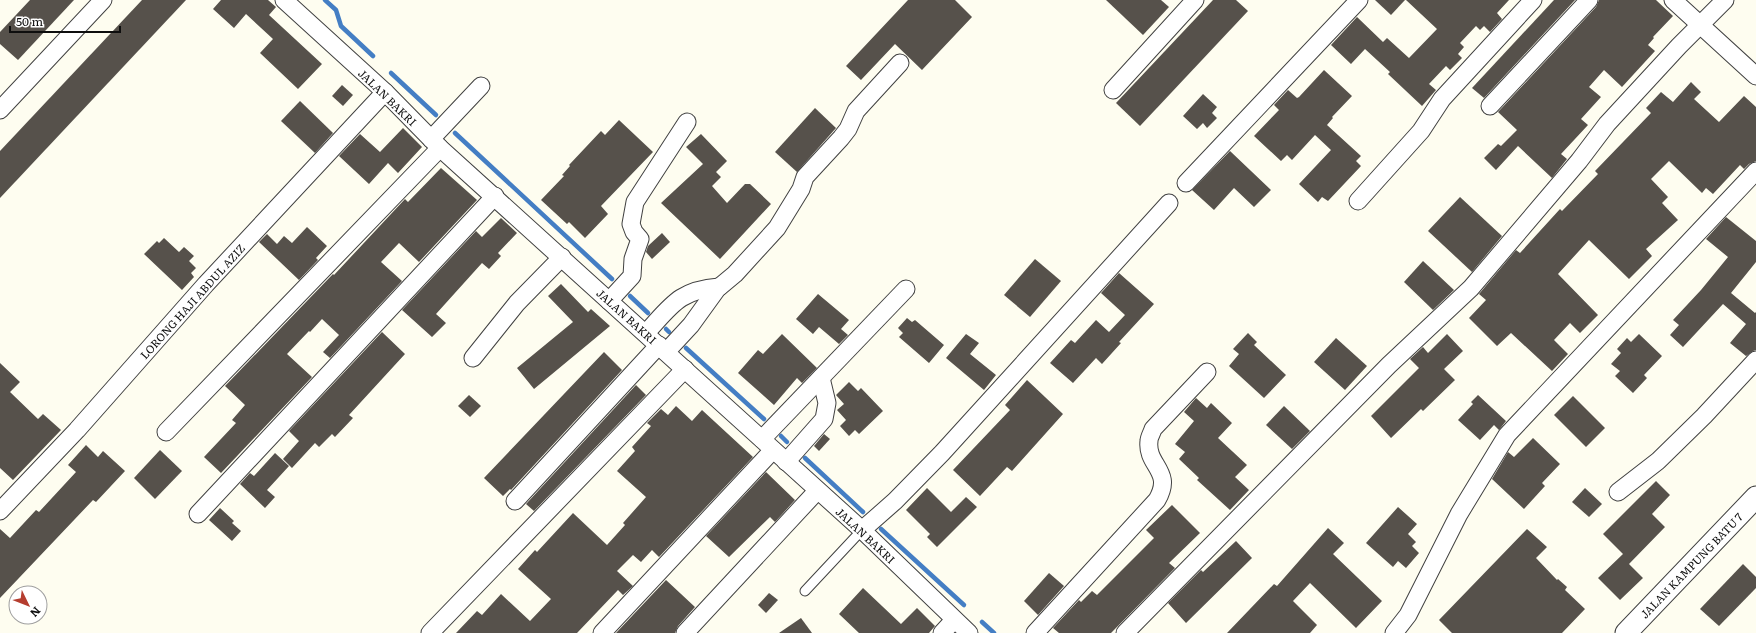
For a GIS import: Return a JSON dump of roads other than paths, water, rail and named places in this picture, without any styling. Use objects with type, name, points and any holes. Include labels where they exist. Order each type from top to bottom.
[{"type":"street","points":[[0,110],[103,0]]},
{"type":"street","name":"JALAN BAKRI","points":[[284,0],[385,92],[436,143],[862,530],[969,633]]},
{"type":"street","points":[[1113,90],[1195,0]]},
{"type":"street","points":[[1186,183],[1360,0]]},
{"type":"street","points":[[1358,202],[1421,131],[1442,99],[1533,0]]},
{"type":"street","points":[[1490,106],[1589,0]]},
{"type":"street","points":[[1673,0],[1756,76]]},
{"type":"street","points":[[1125,633],[1389,365],[1471,288],[1579,161],[1608,124],[1700,24],[1726,0]]},
{"type":"street","points":[[515,501],[663,348],[691,325],[719,287],[736,274],[777,228],[801,189],[805,177],[848,129],[856,111],[900,63]]},
{"type":"street","points":[[166,432],[436,143],[481,86]]},
{"type":"street","name":"LORONG HAJI ABDUL AZIZ","points":[[0,511],[77,430],[206,284],[385,92]]},
{"type":"street","points":[[609,300],[632,276],[633,259],[640,239],[634,232],[631,224],[635,202],[687,122]]},
{"type":"street","points":[[1394,633],[1408,615],[1459,514],[1507,435],[1756,171]]},
{"type":"street","points":[[198,514],[495,196]]},
{"type":"street","points":[[862,530],[895,501],[942,453],[1169,203]]},
{"type":"street","points":[[473,358],[517,303],[562,257]]},
{"type":"street","points":[[646,333],[675,301],[688,293],[705,288],[719,287]]},
{"type":"street","points":[[602,633],[767,444],[821,378],[906,289]]},
{"type":"street","points":[[1618,492],[1658,461],[1704,416],[1756,360]]},
{"type":"street","points":[[430,633],[684,369]]},
{"type":"street","points":[[1035,633],[1157,500],[1162,491],[1163,479],[1150,453],[1149,441],[1153,429],[1207,372]]},
{"type":"street","points":[[786,462],[824,419],[827,403],[821,378]]},
{"type":"street","points":[[685,633],[818,491]]},
{"type":"street","name":"JALAN KAMPUNG BATU 7","points":[[1626,633],[1756,496]]},
{"type":"street","points":[[942,633],[954,620]]},
{"type":"lane","points":[[805,591],[862,530]]},
{"type":"waterway","points":[[325,0],[336,10],[341,26],[373,56]]},
{"type":"waterway","points":[[391,73],[436,115]]},
{"type":"waterway","points":[[455,133],[612,279]]},
{"type":"waterway","points":[[630,296],[648,313]]},
{"type":"waterway","points":[[666,329],[669,332]]},
{"type":"waterway","points":[[686,348],[764,419]]},
{"type":"waterway","points":[[781,436],[787,442]]},
{"type":"waterway","points":[[805,458],[863,512]]},
{"type":"waterway","points":[[881,529],[964,605]]},
{"type":"waterway","points":[[982,622],[994,633]]}]
